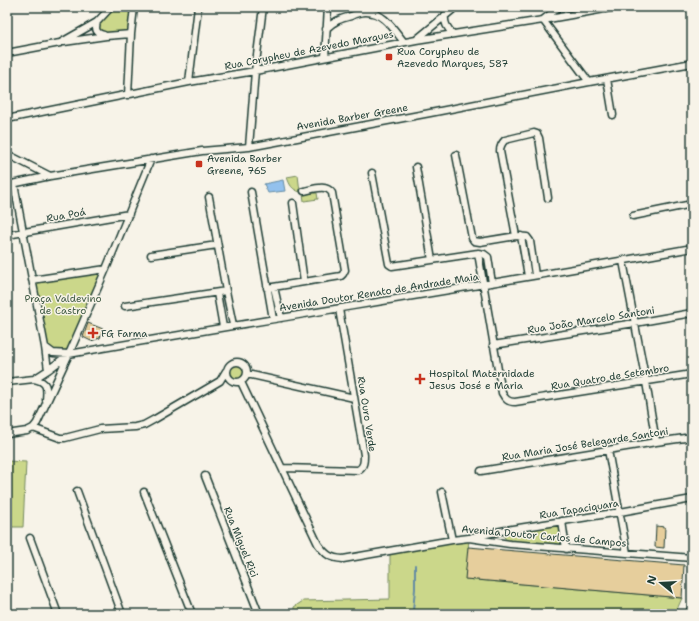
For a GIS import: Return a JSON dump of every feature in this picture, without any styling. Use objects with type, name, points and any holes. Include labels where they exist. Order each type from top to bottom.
[{"type":"street","points":[[60,43],[97,22],[111,7]]},
{"type":"street","points":[[128,95],[134,7]]},
{"type":"street","points":[[189,82],[198,7]]},
{"type":"street","points":[[249,147],[255,71],[263,7]]},
{"type":"street","points":[[329,7],[331,13],[338,20]]},
{"type":"street","points":[[325,57],[326,29],[329,7]]},
{"type":"street","points":[[375,7],[376,14]]},
{"type":"street","points":[[416,40],[456,7]]},
{"type":"street","points":[[559,7],[543,20],[589,82]]},
{"type":"street","points":[[574,7],[577,14]]},
{"type":"street","name":"Rua Corypheu de Azevedo Marques","points":[[7,119],[189,82],[255,71],[404,42],[616,7]]},
{"type":"street","points":[[326,29],[338,20],[366,9],[382,17],[389,23],[404,42]]},
{"type":"street","points":[[445,15],[446,26],[453,34]]},
{"type":"street","points":[[97,22],[95,28],[96,30],[98,33],[106,36]]},
{"type":"street","points":[[7,53],[60,43],[131,34]]},
{"type":"street","name":"Avenida Barber Greene","points":[[7,185],[50,176],[202,150],[249,147],[692,63]]},
{"type":"street","points":[[607,79],[613,115]]},
{"type":"street","points":[[528,276],[500,151],[502,142],[534,133],[537,134],[539,138],[548,198]]},
{"type":"street","points":[[7,154],[50,176]]},
{"type":"street","points":[[456,155],[472,238],[474,241],[480,242],[518,236],[526,238],[530,241],[535,275]]},
{"type":"street","points":[[7,434],[27,431],[33,428],[37,423],[106,269],[151,159]]},
{"type":"street","points":[[416,167],[432,260]]},
{"type":"street","points":[[372,173],[389,264],[392,266],[478,253],[484,254],[488,257],[492,283]]},
{"type":"street","points":[[14,184],[48,370]]},
{"type":"street","points":[[267,288],[341,276],[345,270],[332,193],[330,190],[325,188],[304,191]]},
{"type":"street","points":[[251,192],[273,320]]},
{"type":"street","points":[[209,197],[232,325]]},
{"type":"street","points":[[293,204],[304,282]]},
{"type":"street","points":[[633,216],[692,204]]},
{"type":"street","name":"Rua Poá","points":[[7,235],[129,214]]},
{"type":"street","points":[[151,255],[217,245]]},
{"type":"street","name":"Avenida Doutor Renato de Andrade Maia","points":[[69,354],[232,325],[339,309],[692,248]]},
{"type":"street","points":[[478,253],[494,345]]},
{"type":"street","points":[[623,261],[656,442]]},
{"type":"street","points":[[32,280],[106,269]]},
{"type":"street","points":[[274,287],[281,318]]},
{"type":"street","points":[[125,306],[226,291]]},
{"type":"street","points":[[217,293],[223,327]]},
{"type":"street","name":"Rua Ouro Verde","points":[[283,468],[358,470],[363,465],[364,455],[339,309]]},
{"type":"street","name":"Rua João Marcelo Santoni","points":[[494,345],[635,324],[692,313]]},
{"type":"street","name":"Rua Quatro de Setembro","points":[[494,345],[502,393],[507,400],[515,402],[692,374]]},
{"type":"street","points":[[45,347],[53,353],[69,354]]},
{"type":"street","points":[[34,379],[69,354]]},
{"type":"street","points":[[33,428],[60,438],[65,438],[100,429],[144,425],[220,381],[227,368],[232,363],[238,362],[244,365],[247,371],[244,380],[239,383],[220,381]]},
{"type":"street","points":[[226,371],[228,378],[233,382]]},
{"type":"street","points":[[247,374],[354,398]]},
{"type":"street","points":[[7,382],[34,379],[40,380],[46,386],[47,390],[46,404]]},
{"type":"street","name":"Avenida Doutor Carlos de Campos","points":[[241,382],[318,544],[324,552],[330,556],[344,559],[469,538],[510,544],[692,558]]},
{"type":"street","name":"Rua Maria José Belegarde Santoni","points":[[481,472],[692,437]]},
{"type":"street","points":[[608,450],[626,553]]},
{"type":"street","name":"Rua Miguel Rici","points":[[204,476],[259,614]]},
{"type":"street","points":[[77,491],[122,614]]},
{"type":"street","points":[[144,492],[192,614]]},
{"type":"street","points":[[442,492],[452,540]]},
{"type":"street","name":"Rua Tapaciquara","points":[[469,538],[506,530],[692,499]]},
{"type":"street","points":[[562,521],[566,548]]},
{"type":"street","points":[[506,530],[503,538],[510,544]]},
{"type":"street","points":[[30,538],[58,614]]},
{"type":"street","points":[[689,614],[692,607]]},
{"type":"green space","points":[[117,7],[131,7],[128,32],[100,33],[98,26]]},
{"type":"green space","points":[[298,175],[300,192],[292,187],[287,177]]},
{"type":"green space","points":[[317,193],[318,199],[304,201],[303,194]]},
{"type":"green space","name":"Praça Valdevino de Castro","points":[[102,273],[69,352],[53,351],[47,347],[34,281]]},
{"type":"green space","points":[[237,363],[243,366],[246,372],[243,378],[237,381],[231,378],[228,372],[231,366]]},
{"type":"green space","points":[[7,461],[26,462],[23,527],[7,527]]},
{"type":"green space","points":[[560,524],[563,545],[508,542],[504,537],[505,533]]},
{"type":"green space","points":[[469,538],[466,579],[682,598],[675,614],[294,614],[294,607],[303,601],[390,599],[390,551]]},
{"type":"water","points":[[283,180],[285,191],[268,193],[264,184]]},
{"type":"building","name":"FG Farma","points":[[88,323],[103,329],[100,338],[91,341],[83,337]]},
{"type":"building","points":[[656,526],[665,527],[664,548],[655,547]]},
{"type":"building","points":[[468,547],[684,565],[682,598],[465,579]]},
{"type":"waterway","points":[[413,611],[415,565]]},
{"type":"place","name":"Rua Corypheu de Azevedo Marques, 587","points":[[389,57]]},
{"type":"place","name":"Avenida Barber Greene, 765","points":[[199,164]]},
{"type":"place","name":"FG Farma","points":[[93,333]]},
{"type":"place","name":"Hospital Maternidade Jesus José e Maria","points":[[420,379]]}]
